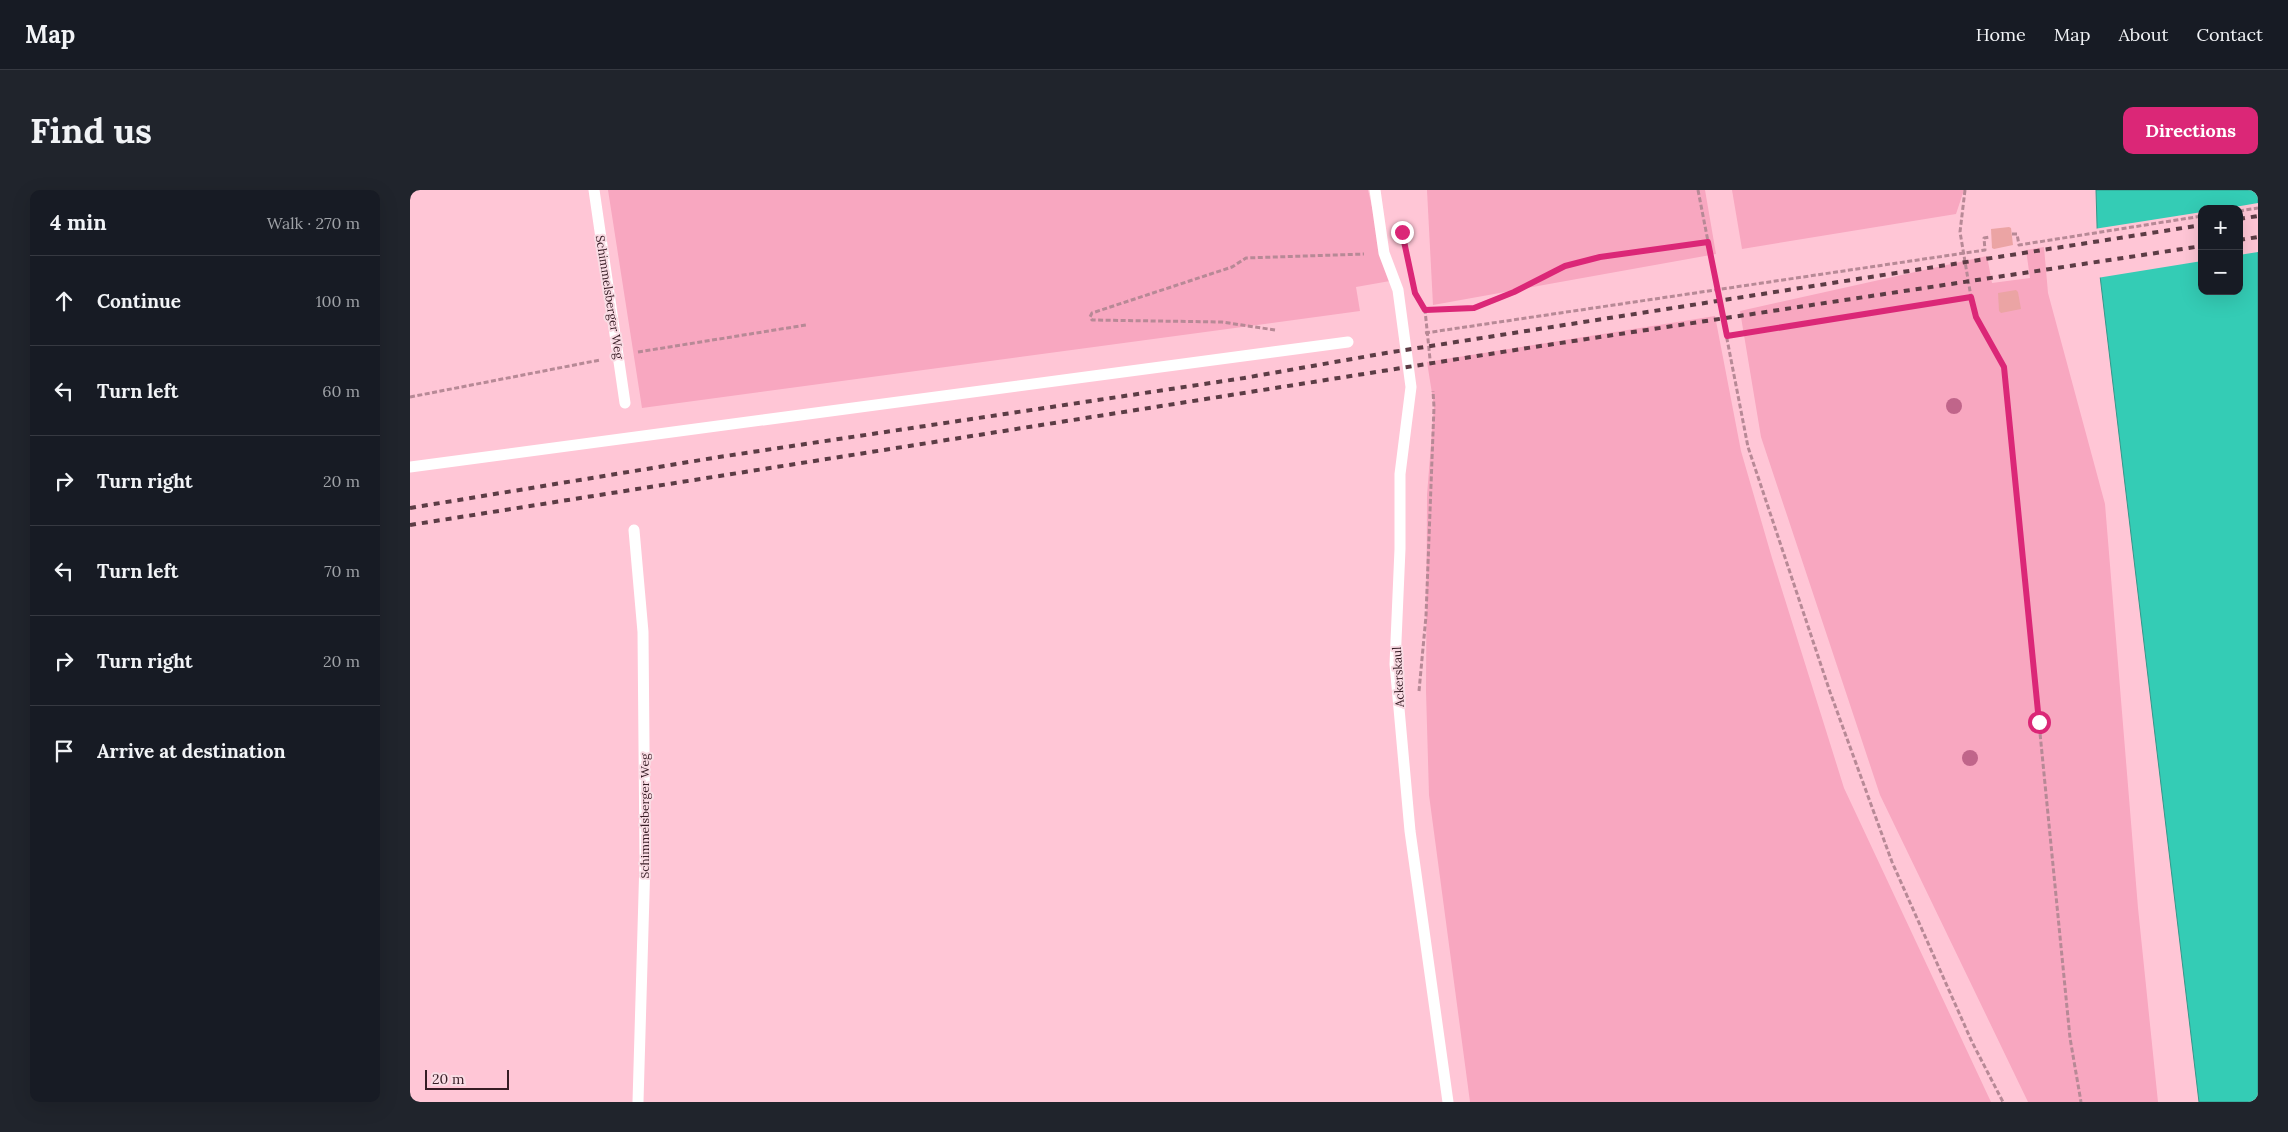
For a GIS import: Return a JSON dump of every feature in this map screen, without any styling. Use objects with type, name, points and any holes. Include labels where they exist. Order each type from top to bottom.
[{"type":"lane","name":"Schimmelsberger Weg","points":[[594,190],[626,403]]},
{"type":"lane","name":"Ackerskaul","points":[[1375,190],[1384,253],[1398,290],[1411,387],[1400,474],[1400,549],[1395,664],[1410,831],[1448,1102]]},
{"type":"lane","points":[[410,467],[1348,342]]},
{"type":"lane","name":"Schimmelsberger Weg","points":[[634,530],[643,632],[645,860],[638,1102]]},
{"type":"path","points":[[1698,190],[1748,446],[1830,692],[1892,862],[1972,1042],[2003,1102]]},
{"type":"path","points":[[1965,190],[1960,232],[1971,297],[1976,317],[2004,367],[2070,1038],[2081,1102]]},
{"type":"path","points":[[2243,210],[2258,208]]},
{"type":"path","points":[[2012,234],[2018,234],[2019,245],[2198,217]]},
{"type":"path","points":[[1422,333],[1985,250],[1984,238],[1990,237]]},
{"type":"path","points":[[1425,310],[1474,308],[1514,292],[1565,266],[1600,257],[1708,242]]},
{"type":"path","points":[[1278,330],[1222,322],[1092,320],[1090,317],[1092,313],[1232,267],[1246,258],[1384,253]]},
{"type":"path","points":[[1727,336],[1971,297]]},
{"type":"path","points":[[1420,301],[1425,310],[1431,368]]},
{"type":"path","points":[[410,397],[659,348],[806,325]]},
{"type":"path","points":[[1419,692],[1426,616],[1434,407],[1432,387]]},
{"type":"shaded area","points":[[608,190],[1368,190],[1390,281],[1356,287],[1360,311],[642,408]]},
{"type":"shaded area","points":[[1427,190],[1705,190],[1716,254],[1433,305]]},
{"type":"shaded area","points":[[1732,190],[1964,190],[1956,214],[1742,249]]},
{"type":"shaded area","points":[[2096,190],[2258,190],[2258,1102],[2199,1102],[2098,259]]},
{"type":"shaded area","points":[[2044,247],[2048,293],[2105,504],[2138,908],[2158,1102],[2028,1102],[1880,795],[1761,437],[1740,311],[1987,256],[1992,283],[2030,278],[2026,250]]},
{"type":"shaded area","points":[[1715,316],[1741,451],[1772,558],[1844,788],[1991,1102],[1470,1102],[1429,795],[1426,691],[1427,495],[1434,406],[1427,362]]},
{"type":"pier","points":[[2258,203],[2258,252],[2243,254],[2243,250],[2243,206]]},
{"type":"pier","points":[[2198,213],[2198,262],[2097,278],[2094,229]]},
{"type":"building","points":[[2011,228],[2013,245],[1992,248],[1991,229]]},
{"type":"building","points":[[2016,290],[2021,309],[2001,313],[1999,311],[1998,293]]},
{"type":"railway","points":[[2243,218],[2258,216]]},
{"type":"railway","points":[[410,508],[719,457],[1244,378],[1386,353],[2198,226]]},
{"type":"railway","points":[[2243,239],[2258,237]]},
{"type":"railway","points":[[410,525],[1534,347],[2198,247]]},
{"type":"route","points":[[1402,232],[1415,293],[1425,310],[1474,308],[1514,292],[1565,266],[1600,257],[1708,242],[1727,336],[1971,297],[1976,317],[2004,367],[2039,722]]}]
